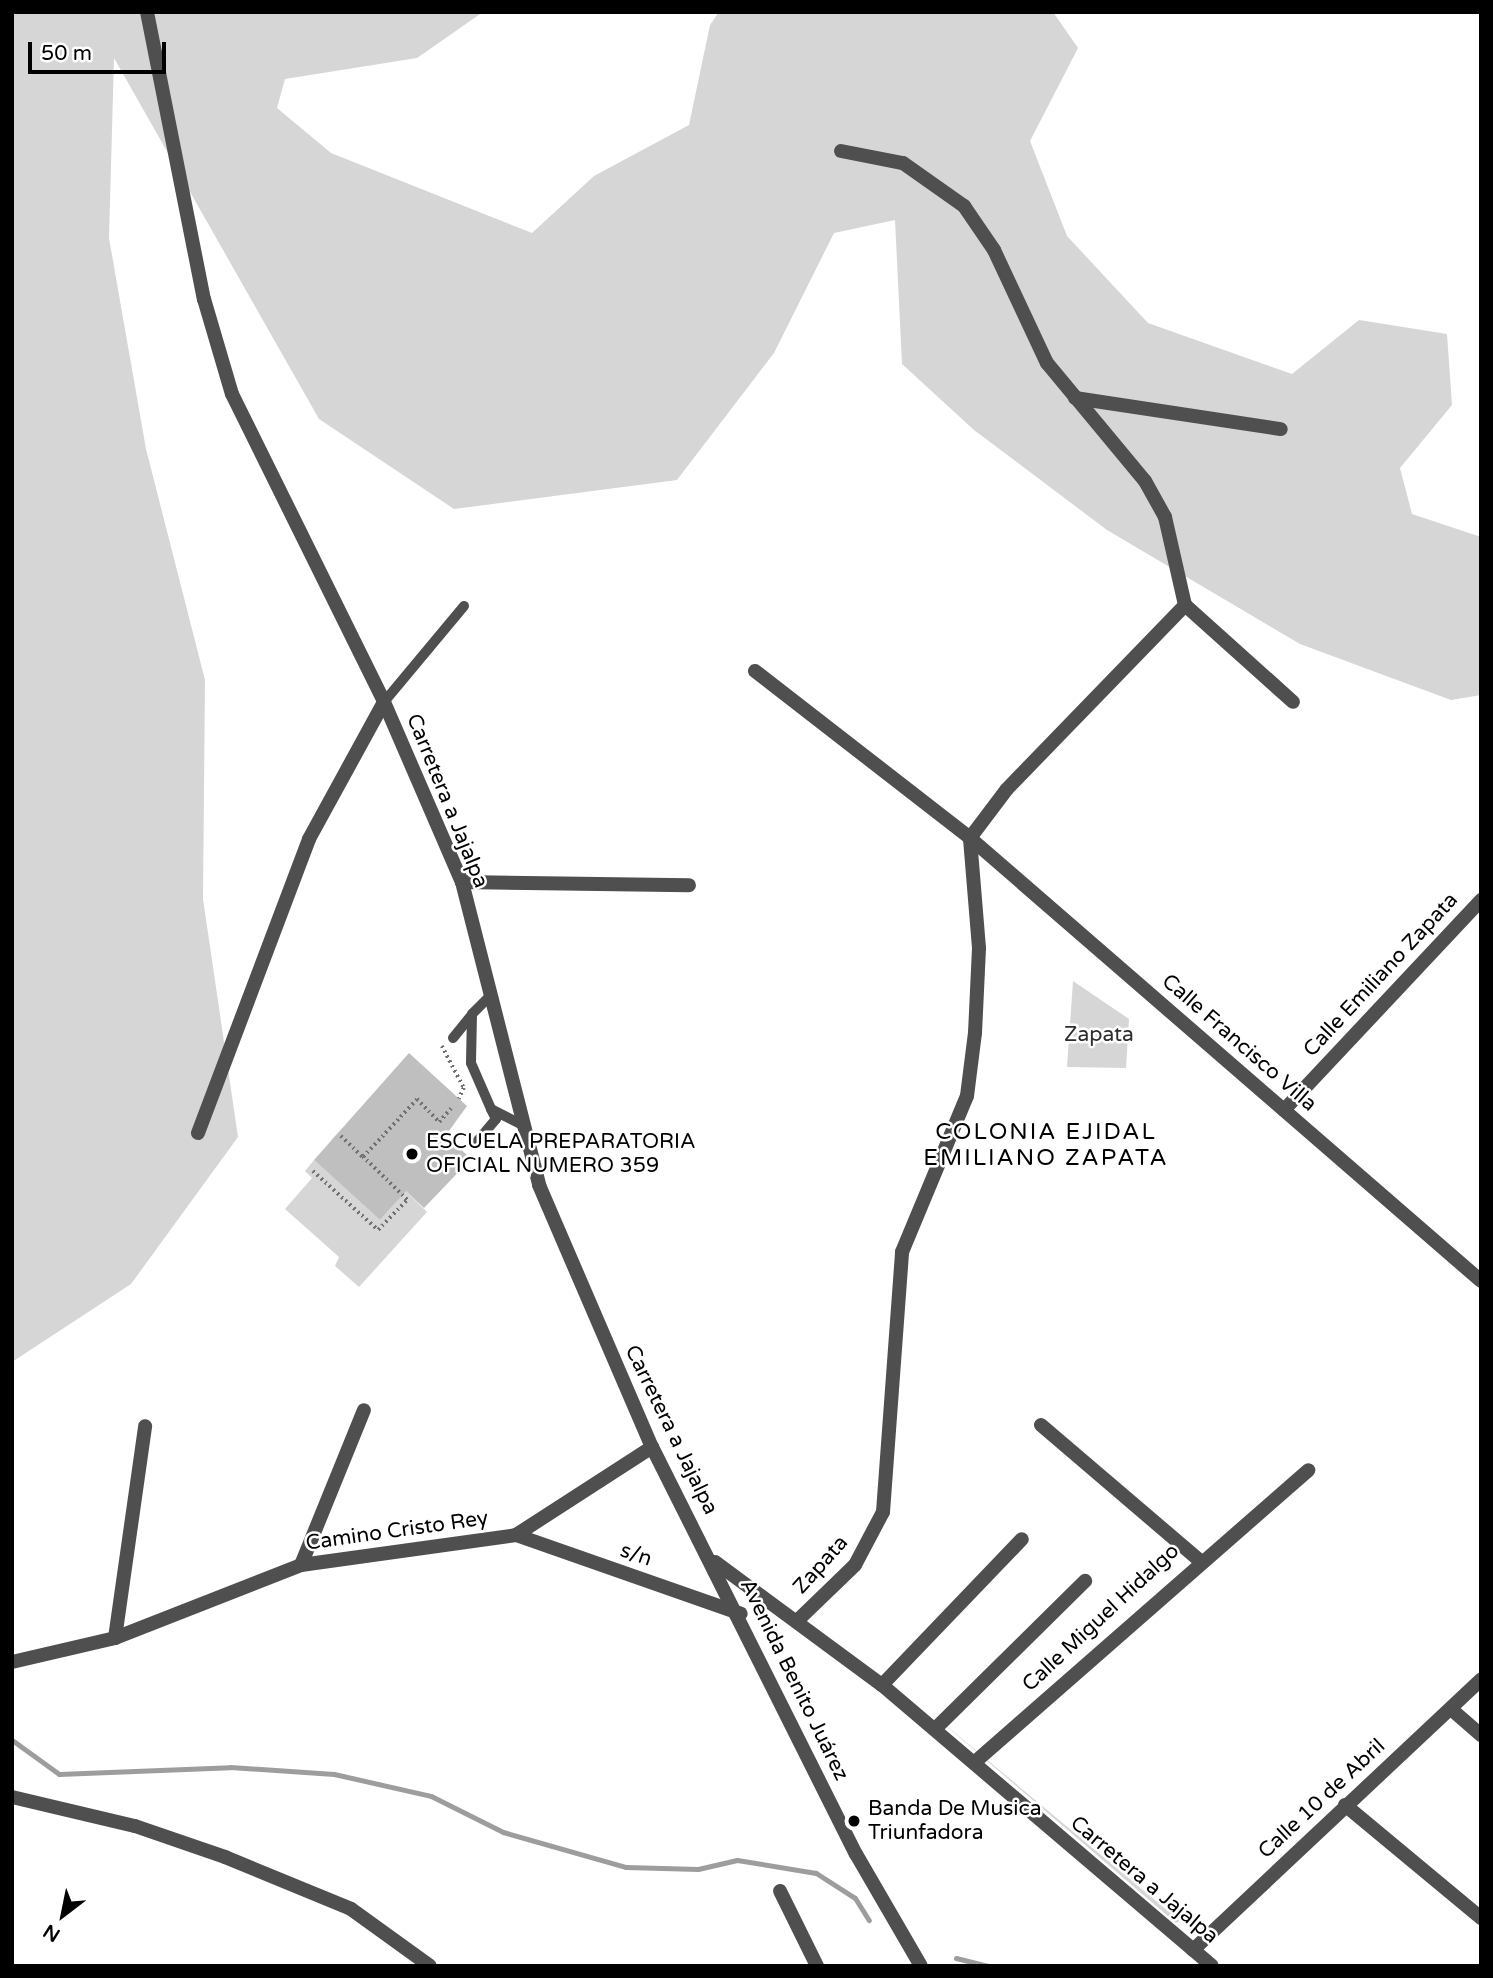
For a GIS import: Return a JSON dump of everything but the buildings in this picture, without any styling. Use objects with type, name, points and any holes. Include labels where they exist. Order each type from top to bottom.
[{"type":"street","name":"Carretera a Jajalpa","points":[[147,12],[204,299],[232,394],[329,601],[385,706],[462,882],[487,999],[539,1185],[652,1447],[711,1559],[798,1620],[882,1685],[1212,1966]]},
{"type":"street","points":[[841,151],[903,163],[964,206],[994,250],[1047,363],[1138,471],[1165,517],[1185,605],[1293,702]]},
{"type":"street","points":[[1075,397],[1280,429]]},
{"type":"street","points":[[970,838],[1007,789],[1185,605]]},
{"type":"street","name":"Calle Francisco Villa","points":[[755,671],[970,838],[1481,1280]]},
{"type":"street","points":[[198,1133],[304,851],[385,706]]},
{"type":"street","name":"Zapata","points":[[798,1620],[855,1565],[883,1511],[902,1252],[967,1096],[975,1032],[979,948],[970,838]]},
{"type":"street","points":[[462,882],[689,885]]},
{"type":"street","name":"Calle Emiliano Zapata","points":[[1284,1110],[1479,906]]},
{"type":"street","points":[[301,1565],[365,1410]]},
{"type":"street","name":"Calle Miguel Hidalgo","points":[[975,1762],[1199,1560],[1041,1424]]},
{"type":"street","points":[[115,1638],[145,1426]]},
{"type":"street","name":"Camino Cristo Rey","points":[[12,1662],[115,1638],[301,1565],[516,1535],[652,1447]]},
{"type":"street","points":[[1199,1560],[1308,1470]]},
{"type":"street","name":"s/n","points":[[516,1535],[741,1614]]},
{"type":"street","points":[[882,1685],[1022,1539]]},
{"type":"street","name":"Avenida Benito Juárez","points":[[711,1559],[741,1614],[856,1854],[921,1966]]},
{"type":"street","points":[[935,1730],[1085,1581]]},
{"type":"street","name":"Calle 10 de Abril","points":[[1193,1950],[1481,1680]]},
{"type":"street","points":[[1451,1709],[1481,1735]]},
{"type":"street","points":[[12,1797],[135,1826],[225,1857],[351,1909],[430,1966]]},
{"type":"street","points":[[1345,1805],[1481,1918]]},
{"type":"street","points":[[780,1891],[817,1966]]},
{"type":"lane","points":[[385,706],[464,606]]},
{"type":"lane","points":[[453,1038],[487,999]]},
{"type":"lane","points":[[472,1014],[471,1063],[496,1119],[475,1144]]},
{"type":"lane","points":[[492,1108],[523,1125]]},
{"type":"path","points":[[363,1157],[417,1098],[439,1122],[451,1108]]},
{"type":"path","points":[[313,1171],[378,1230],[407,1200],[341,1136]]},
{"type":"green space","points":[[12,12],[483,12],[417,58],[285,79],[277,108],[331,153],[532,233],[594,176],[689,125],[710,25],[719,12],[1053,12],[1078,48],[1030,141],[1067,236],[1148,323],[1292,374],[1359,320],[1447,334],[1452,405],[1400,468],[1412,514],[1481,537],[1481,695],[1451,700],[1300,644],[1107,530],[974,430],[902,364],[895,220],[834,233],[774,353],[677,480],[454,509],[319,419],[114,58],[109,238],[146,449],[205,680],[203,899],[238,1137],[131,1284],[12,1362]]},
{"type":"green space","name":"Zapata","points":[[1073,981],[1129,1019],[1126,1068],[1067,1067]]},
{"type":"green space","points":[[343,1128],[427,1212],[359,1287],[335,1266],[339,1257],[285,1209],[312,1178],[305,1171],[314,1160],[380,1220],[397,1201],[332,1139]]},
{"type":"green space","points":[[930,1712],[1180,1921],[1176,1923]]},
{"type":"waterway","points":[[12,1740],[59,1774],[230,1767],[334,1774],[431,1796],[503,1832],[626,1867],[698,1869],[737,1860],[816,1873],[855,1898],[869,1920]]},
{"type":"waterway","points":[[956,1958],[989,1966]]},
{"type":"place","name":"ESCUELA PREPARATORIA OFICIAL NUMERO 359","points":[[412,1154]]},
{"type":"place","name":"Banda De Musica Triunfadora","points":[[854,1821]]},
{"type":"district","name":"COLONIA EJIDAL EMILIANO ZAPATA","points":[[1046,1145]]}]
